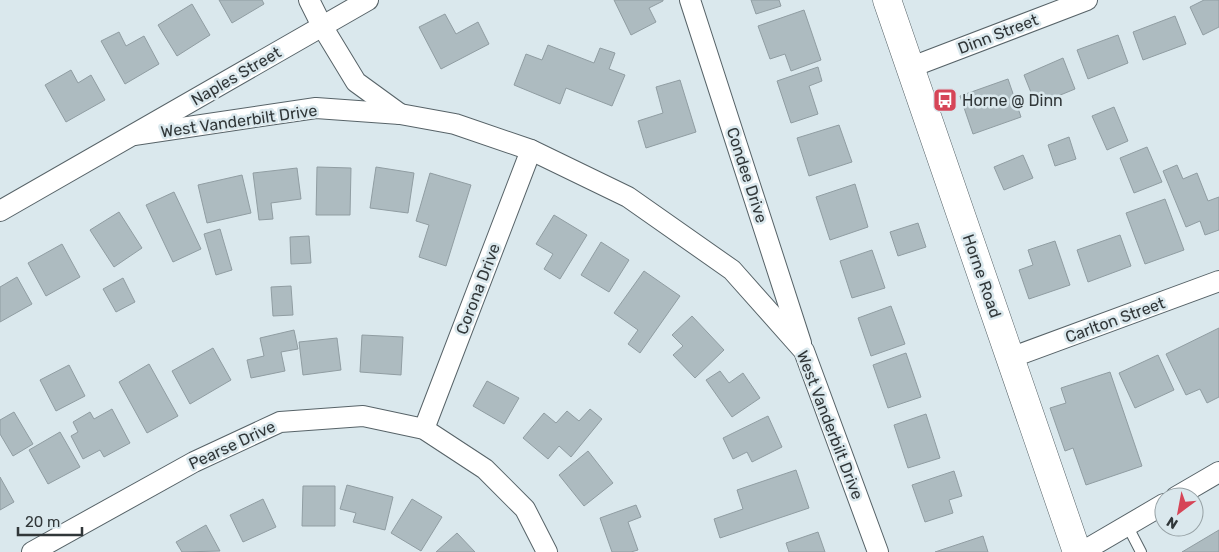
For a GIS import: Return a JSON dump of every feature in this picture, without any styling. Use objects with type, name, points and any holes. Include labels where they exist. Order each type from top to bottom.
[{"type":"main road","name":"Horne Road","points":[[887,0],[1076,552]]},
{"type":"street","points":[[309,0],[322,26],[356,82],[400,114]]},
{"type":"street","name":"Naples Street","points":[[0,211],[368,0]]},
{"type":"street","name":"Condee Drive","points":[[690,0],[804,351]]},
{"type":"street","name":"Dinn Street","points":[[909,68],[1087,0]]},
{"type":"street","name":"West Vanderbilt Drive","points":[[134,135],[316,108],[400,114],[455,124],[531,150],[628,198],[732,270],[804,351],[878,552]]},
{"type":"street","name":"Corona Drive","points":[[424,429],[531,150]]},
{"type":"street","name":"Carlton Street","points":[[1010,358],[1219,281]]},
{"type":"street","name":"Pearse Drive","points":[[32,552],[194,462],[280,422],[363,416],[424,429],[492,475],[525,509],[547,552]]},
{"type":"street","points":[[1193,487],[1219,472]]},
{"type":"street","points":[[1082,552],[1154,510]]},
{"type":"lane","points":[[1128,525],[1141,552]]},
{"type":"building","points":[[219,0],[262,0],[264,4],[232,23]]},
{"type":"building","points":[[614,0],[663,1],[649,8],[656,22],[631,35]]},
{"type":"building","points":[[751,0],[779,0],[781,6],[756,14]]},
{"type":"building","points":[[1204,0],[1219,0],[1219,27],[1203,35],[1190,7]]},
{"type":"building","points":[[192,4],[210,35],[177,56],[158,25]]},
{"type":"building","points":[[804,10],[821,60],[791,71],[785,54],[770,59],[758,26]]},
{"type":"building","points":[[445,14],[456,34],[478,22],[489,44],[441,69],[419,27]]},
{"type":"building","points":[[1175,16],[1186,44],[1143,60],[1133,32]]},
{"type":"building","points":[[119,32],[126,46],[144,36],[159,64],[125,84],[101,41]]},
{"type":"building","points":[[1118,35],[1128,63],[1088,79],[1077,50]]},
{"type":"building","points":[[548,45],[594,63],[600,48],[615,53],[609,69],[625,75],[612,106],[566,88],[560,104],[514,85],[526,54],[542,60]]},
{"type":"building","points":[[1063,58],[1075,89],[1036,105],[1024,75]]},
{"type":"building","points":[[818,67],[822,81],[809,86],[818,114],[791,123],[777,81]]},
{"type":"building","points":[[71,70],[78,83],[91,75],[105,100],[66,122],[45,85]]},
{"type":"building","points":[[1008,79],[1021,117],[973,134],[960,96]]},
{"type":"building","points":[[680,80],[696,132],[646,148],[638,121],[663,113],[656,87]]},
{"type":"building","points":[[1114,107],[1128,141],[1107,150],[1092,116]]},
{"type":"building","points":[[839,125],[852,162],[809,176],[797,138]]},
{"type":"building","points":[[1069,137],[1076,159],[1055,166],[1048,145]]},
{"type":"building","points":[[1147,147],[1162,182],[1134,193],[1120,158]]},
{"type":"building","points":[[1023,155],[1033,178],[1004,190],[994,167]]},
{"type":"building","points":[[1177,165],[1183,179],[1197,173],[1208,201],[1219,197],[1219,230],[1205,235],[1200,221],[1186,227],[1163,171]]},
{"type":"building","points":[[317,167],[351,168],[350,215],[316,215]]},
{"type":"building","points":[[376,167],[414,173],[408,213],[370,208]]},
{"type":"building","points":[[297,168],[301,199],[271,203],[273,219],[259,220],[253,173]]},
{"type":"building","points":[[430,173],[471,185],[446,266],[419,257],[429,225],[416,221]]},
{"type":"building","points":[[242,175],[251,213],[207,223],[198,185]]},
{"type":"building","points":[[855,184],[868,227],[830,240],[816,197]]},
{"type":"building","points":[[174,192],[201,249],[173,262],[146,205]]},
{"type":"building","points":[[1165,199],[1184,250],[1145,264],[1126,213]]},
{"type":"building","points":[[119,212],[142,248],[114,267],[90,230]]},
{"type":"building","points":[[554,215],[587,235],[560,279],[544,269],[553,254],[536,244]]},
{"type":"building","points":[[918,223],[926,247],[898,256],[890,232]]},
{"type":"building","points":[[220,229],[232,270],[216,275],[204,234]]},
{"type":"building","points":[[1120,235],[1131,266],[1088,282],[1077,250]]},
{"type":"building","points":[[309,236],[311,263],[291,264],[290,237]]},
{"type":"building","points":[[1055,241],[1070,285],[1029,299],[1019,270],[1033,265],[1028,250]]},
{"type":"building","points":[[601,242],[629,260],[609,292],[581,275]]},
{"type":"building","points":[[62,244],[80,277],[46,296],[28,263]]},
{"type":"building","points":[[872,250],[885,288],[852,298],[840,261]]},
{"type":"building","points":[[644,271],[680,296],[640,353],[628,344],[638,330],[614,313]]},
{"type":"building","points":[[17,277],[32,304],[0,322],[0,287]]},
{"type":"building","points":[[123,278],[135,302],[116,312],[103,289]]},
{"type":"building","points":[[291,286],[293,315],[273,316],[271,287]]},
{"type":"building","points":[[891,306],[905,344],[871,356],[858,318]]},
{"type":"building","points":[[692,316],[724,350],[695,378],[673,355],[683,346],[672,335]]},
{"type":"building","points":[[1219,328],[1219,397],[1207,403],[1200,389],[1186,395],[1166,354]]},
{"type":"building","points":[[294,330],[298,349],[281,352],[285,371],[251,378],[247,360],[264,356],[260,338]]},
{"type":"building","points":[[362,335],[403,337],[401,375],[360,372]]},
{"type":"building","points":[[337,338],[341,370],[303,375],[299,342]]},
{"type":"building","points":[[213,348],[231,380],[190,404],[172,371]]},
{"type":"building","points":[[906,353],[921,397],[888,408],[873,365]]},
{"type":"building","points":[[1158,355],[1174,390],[1135,408],[1119,373]]},
{"type":"building","points":[[149,364],[178,416],[147,433],[119,382]]},
{"type":"building","points":[[69,365],[85,396],[56,411],[40,380]]},
{"type":"building","points":[[720,371],[729,383],[743,373],[760,398],[732,417],[706,380]]},
{"type":"building","points":[[1110,372],[1142,466],[1086,485],[1073,448],[1065,451],[1050,408],[1066,403],[1061,388]]},
{"type":"building","points":[[487,381],[519,398],[504,424],[473,406]]},
{"type":"building","points":[[112,409],[130,443],[104,457],[100,450],[83,459],[71,436],[78,432],[73,422],[90,412],[94,419]]},
{"type":"building","points":[[590,409],[602,419],[571,457],[559,446],[548,459],[523,438],[544,413],[556,423],[567,411],[579,421]]},
{"type":"building","points":[[14,412],[33,444],[13,456],[0,434],[0,420]]},
{"type":"building","points":[[926,414],[940,458],[908,468],[894,425]]},
{"type":"building","points":[[768,416],[782,447],[752,462],[747,452],[733,459],[723,438]]},
{"type":"building","points":[[60,432],[80,467],[48,484],[29,450]]},
{"type":"building","points":[[588,451],[613,483],[584,506],[559,475]]},
{"type":"building","points":[[796,470],[809,508],[720,538],[714,519],[743,509],[737,490]]},
{"type":"building","points":[[954,471],[962,496],[949,500],[953,513],[925,522],[912,485]]},
{"type":"building","points":[[0,477],[14,502],[0,510]]},
{"type":"building","points":[[347,485],[393,497],[385,530],[353,522],[356,513],[340,509]]},
{"type":"building","points":[[303,486],[335,486],[335,526],[302,526]]},
{"type":"building","points":[[263,499],[276,527],[243,542],[230,515]]},
{"type":"building","points":[[412,499],[442,517],[421,551],[391,533]]},
{"type":"building","points":[[636,505],[641,517],[628,522],[638,550],[612,552],[600,518]]},
{"type":"building","points":[[206,525],[220,551],[182,552],[176,542]]},
{"type":"building","points":[[1219,530],[1219,552],[1182,552]]},
{"type":"building","points":[[818,532],[825,552],[789,552],[786,543]]},
{"type":"building","points":[[457,533],[475,552],[436,552]]},
{"type":"building","points":[[983,536],[988,552],[935,552]]},
{"type":"place","name":"Horne @ Dinn","points":[[945,100]]}]
